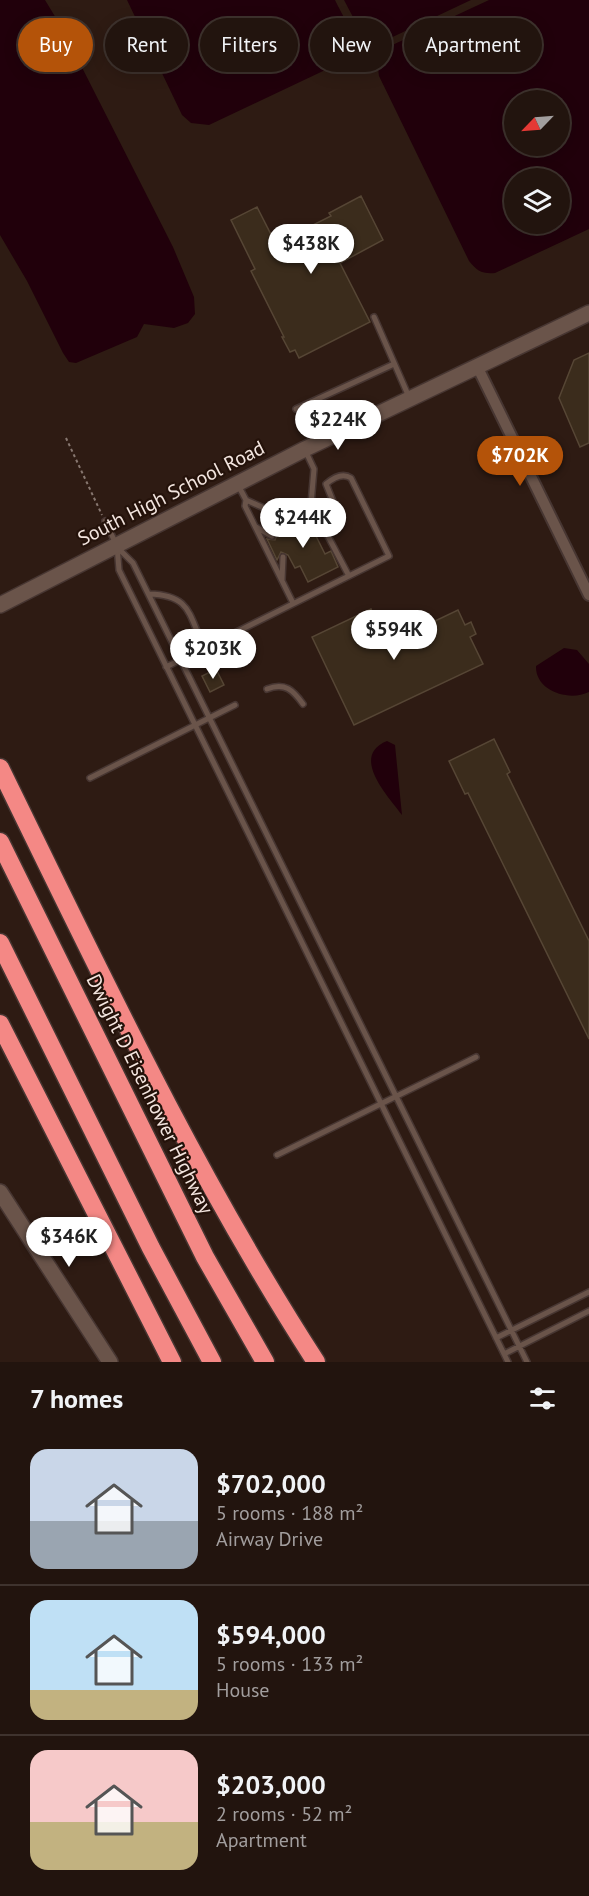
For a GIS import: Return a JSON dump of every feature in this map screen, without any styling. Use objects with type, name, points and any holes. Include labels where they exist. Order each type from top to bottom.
[{"type":"highway","points":[[0,768],[188,1147],[268,1288],[316,1362]]},
{"type":"highway","name":"Dwight D Eisenhower Highway","points":[[0,842],[205,1257],[265,1362]]},
{"type":"highway","points":[[0,943],[151,1248],[212,1362]]},
{"type":"highway","points":[[0,1024],[172,1362]]},
{"type":"street","name":"South High School Road","points":[[0,605],[237,482],[589,313]]},
{"type":"street","points":[[477,366],[589,595]]},
{"type":"street","points":[[0,1192],[110,1362]]},
{"type":"lane","points":[[374,317],[410,398]]},
{"type":"lane","points":[[296,409],[394,363]]},
{"type":"lane","points":[[305,449],[314,469],[311,504],[349,576]]},
{"type":"lane","points":[[166,666],[389,556],[351,477],[342,475],[326,484],[341,521],[337,528],[326,534]]},
{"type":"lane","points":[[237,482],[246,500],[245,506],[293,603]]},
{"type":"lane","points":[[246,500],[284,517],[311,504]]},
{"type":"lane","points":[[105,521],[117,546],[133,562],[527,1362]]},
{"type":"lane","points":[[255,526],[272,536]]},
{"type":"lane","points":[[117,546],[119,570],[508,1362]]},
{"type":"lane","points":[[282,581],[283,557]]},
{"type":"lane","points":[[149,594],[170,594],[182,601],[204,647]]},
{"type":"lane","points":[[267,689],[276,686],[290,688],[303,704]]},
{"type":"lane","points":[[90,778],[235,705]]},
{"type":"lane","points":[[277,1155],[476,1057]]},
{"type":"lane","points":[[496,1338],[589,1292]]},
{"type":"lane","points":[[504,1354],[589,1311]]},
{"type":"path","points":[[66,438],[105,521]]},
{"type":"shaded area","points":[[0,0],[45,0],[56,18],[18,18],[18,72],[84,72],[173,247],[194,297],[195,314],[188,323],[174,328],[144,324],[137,337],[76,363],[69,362],[0,235]]},
{"type":"shaded area","points":[[127,0],[335,0],[344,18],[310,18],[310,72],[321,72],[209,125],[191,123],[182,115],[161,72],[188,72],[188,18],[136,18]]},
{"type":"shaded area","points":[[344,0],[471,0],[433,18],[404,18],[404,32],[392,37],[392,18],[353,18]]},
{"type":"shaded area","points":[[489,0],[589,0],[589,229],[495,273],[480,271],[469,261],[378,72],[392,72],[392,45],[404,40],[404,72],[542,72],[542,18],[450,18]]},
{"type":"shaded area","points":[[564,648],[577,650],[589,664],[589,692],[581,695],[563,695],[547,688],[537,675],[536,666]]},
{"type":"shaded area","points":[[387,741],[395,745],[402,815],[381,787],[372,766],[372,756],[376,748]]},
{"type":"building","points":[[361,196],[383,240],[340,263],[370,322],[299,358],[295,350],[290,352],[282,337],[284,337],[251,271],[255,269],[231,220],[257,207],[283,258],[301,250],[293,235],[331,216],[329,213]]},
{"type":"building","points":[[589,353],[589,443],[580,447],[559,398],[574,360]]},
{"type":"building","points":[[302,516],[307,518],[325,554],[331,551],[338,567],[308,582],[300,566],[295,568],[288,555],[281,552],[277,560],[267,539],[275,540],[280,527]]},
{"type":"building","points":[[371,609],[387,644],[458,610],[465,625],[471,622],[476,634],[470,637],[483,664],[354,725],[312,637]]},
{"type":"building","points":[[216,669],[224,685],[210,692],[202,676]]},
{"type":"building","points":[[494,739],[510,772],[507,774],[589,941],[589,1039],[468,793],[465,794],[449,761]]}]
